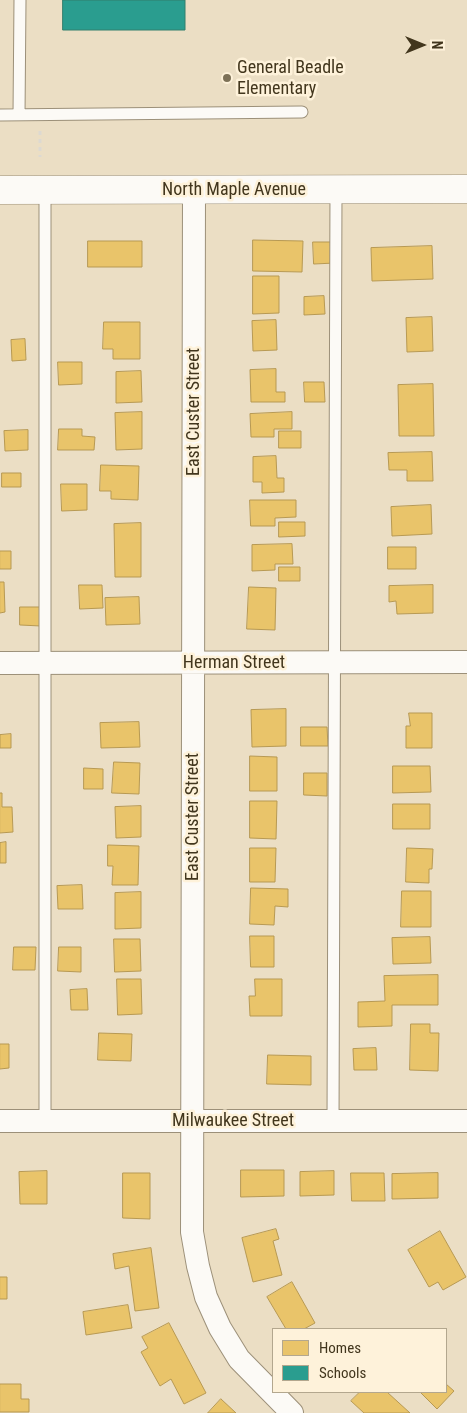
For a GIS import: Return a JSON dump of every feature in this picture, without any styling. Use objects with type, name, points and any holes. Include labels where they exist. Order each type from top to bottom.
[{"type":"street","name":"North Maple Avenue","points":[[0,190],[467,189]]},
{"type":"street","name":"East Custer Street","points":[[194,190],[192,1232],[206,1297],[220,1328],[239,1358],[272,1392]]},
{"type":"street","name":"Herman Street","points":[[0,663],[467,662]]},
{"type":"street","name":"Milwaukee Street","points":[[0,1121],[467,1121]]},
{"type":"street","name":"East Custer Street","points":[[273,1393],[292,1413]]},
{"type":"lane","points":[[19,115],[20,0]]},
{"type":"lane","points":[[0,115],[302,112]]},
{"type":"lane","points":[[333,1121],[336,189]]},
{"type":"lane","points":[[44,190],[44,1121]]},
{"type":"path","points":[[40,131],[40,157]]},
{"type":"building: Homes","points":[[253,240],[303,241],[302,272],[253,271]]},
{"type":"building: Homes","points":[[88,241],[142,241],[142,267],[88,267]]},
{"type":"building: Homes","points":[[313,242],[334,242],[335,263],[314,264]]},
{"type":"building: Homes","points":[[432,246],[433,279],[372,281],[371,248]]},
{"type":"building: Homes","points":[[253,276],[279,276],[279,313],[253,314]]},
{"type":"building: Homes","points":[[324,296],[325,314],[304,315],[304,297]]},
{"type":"building: Homes","points":[[432,317],[433,351],[407,352],[406,318]]},
{"type":"building: Homes","points":[[276,320],[277,350],[253,351],[252,321]]},
{"type":"building: Homes","points":[[104,322],[140,322],[140,359],[113,359],[113,349],[103,349]]},
{"type":"building: Homes","points":[[25,339],[26,360],[12,361],[11,340]]},
{"type":"building: Homes","points":[[58,362],[82,362],[82,384],[59,385]]},
{"type":"building: Homes","points":[[276,369],[276,392],[285,392],[285,402],[251,402],[250,370]]},
{"type":"building: Homes","points":[[141,371],[142,402],[116,403],[116,372]]},
{"type":"building: Homes","points":[[304,382],[324,382],[325,402],[305,402]]},
{"type":"building: Homes","points":[[433,384],[434,436],[399,436],[398,385]]},
{"type":"building: Homes","points":[[142,412],[142,449],[116,450],[115,413]]},
{"type":"building: Homes","points":[[292,412],[292,429],[274,429],[274,437],[251,437],[250,414]]},
{"type":"building: Homes","points":[[59,429],[82,429],[82,436],[95,437],[94,450],[58,450]]},
{"type":"building: Homes","points":[[28,430],[28,450],[5,451],[4,431]]},
{"type":"building: Homes","points":[[279,431],[301,431],[301,448],[279,448]]},
{"type":"building: Homes","points":[[432,452],[433,481],[407,481],[407,470],[389,470],[388,453]]},
{"type":"building: Homes","points":[[276,456],[277,478],[284,478],[284,492],[262,493],[262,482],[253,482],[253,457]]},
{"type":"building: Homes","points":[[101,465],[139,466],[138,500],[111,499],[111,491],[100,491]]},
{"type":"building: Homes","points":[[2,473],[21,473],[21,487],[2,487]]},
{"type":"building: Homes","points":[[61,484],[87,484],[87,510],[62,511]]},
{"type":"building: Homes","points":[[250,500],[296,500],[296,517],[275,518],[275,526],[251,526]]},
{"type":"building: Homes","points":[[431,505],[432,534],[392,536],[391,507]]},
{"type":"building: Homes","points":[[279,522],[305,522],[305,536],[279,537]]},
{"type":"building: Homes","points":[[141,523],[141,577],[115,577],[114,524]]},
{"type":"building: Homes","points":[[292,544],[293,564],[275,564],[275,570],[252,571],[252,545]]},
{"type":"building: Homes","points":[[388,547],[416,547],[416,569],[388,569]]},
{"type":"building: Homes","points":[[0,551],[11,551],[11,569],[0,569]]},
{"type":"building: Homes","points":[[279,567],[300,567],[300,581],[279,581]]},
{"type":"building: Homes","points":[[0,582],[4,582],[5,612],[0,613]]},
{"type":"building: Homes","points":[[79,585],[102,585],[103,608],[80,609]]},
{"type":"building: Homes","points":[[433,585],[433,613],[397,614],[396,601],[389,602],[389,586]]},
{"type":"building: Homes","points":[[249,587],[276,588],[275,630],[247,629]]},
{"type":"building: Homes","points":[[139,597],[140,624],[106,625],[105,598]]},
{"type":"building: Homes","points":[[20,607],[42,607],[41,626],[20,625]]},
{"type":"building: Homes","points":[[286,709],[286,746],[252,747],[251,710]]},
{"type":"building: Homes","points":[[409,713],[432,713],[432,748],[406,748],[406,726],[410,726]]},
{"type":"building: Homes","points":[[139,722],[140,747],[101,748],[100,723]]},
{"type":"building: Homes","points":[[301,727],[327,727],[328,746],[301,746]]},
{"type":"building: Homes","points":[[11,734],[11,748],[0,748],[0,735]]},
{"type":"building: Homes","points":[[250,756],[277,757],[277,791],[250,791]]},
{"type":"building: Homes","points":[[114,762],[140,763],[139,794],[112,793]]},
{"type":"building: Homes","points":[[393,766],[430,766],[431,792],[393,793]]},
{"type":"building: Homes","points":[[84,768],[103,769],[103,789],[84,789]]},
{"type":"building: Homes","points":[[304,773],[327,773],[327,796],[304,795]]},
{"type":"building: Homes","points":[[0,793],[2,793],[2,807],[12,807],[13,832],[0,833]]},
{"type":"building: Homes","points":[[250,801],[277,801],[276,839],[250,838]]},
{"type":"building: Homes","points":[[393,804],[430,804],[430,829],[393,829]]},
{"type":"building: Homes","points":[[141,806],[141,837],[116,838],[115,807]]},
{"type":"building: Homes","points":[[6,842],[6,863],[0,863],[0,843]]},
{"type":"building: Homes","points":[[108,845],[139,846],[138,885],[112,885],[113,866],[108,866]]},
{"type":"building: Homes","points":[[250,848],[276,848],[275,882],[250,882]]},
{"type":"building: Homes","points":[[407,848],[433,849],[432,869],[429,869],[429,883],[406,882]]},
{"type":"building: Homes","points":[[82,885],[83,909],[58,909],[57,886]]},
{"type":"building: Homes","points":[[251,888],[288,889],[288,907],[275,906],[274,925],[250,924]]},
{"type":"building: Homes","points":[[402,891],[431,891],[431,927],[401,927]]},
{"type":"building: Homes","points":[[141,892],[141,928],[115,929],[115,893]]},
{"type":"building: Homes","points":[[250,936],[274,936],[274,967],[251,967]]},
{"type":"building: Homes","points":[[430,937],[431,963],[393,964],[392,938]]},
{"type":"building: Homes","points":[[114,939],[140,939],[141,971],[115,972]]},
{"type":"building: Homes","points":[[14,947],[36,947],[35,970],[13,970]]},
{"type":"building: Homes","points":[[59,947],[81,947],[81,972],[58,971]]},
{"type":"building: Homes","points":[[438,975],[438,1005],[392,1005],[392,1026],[358,1027],[358,1002],[385,1001],[384,976]]},
{"type":"building: Homes","points":[[117,979],[141,979],[142,1014],[118,1015]]},
{"type":"building: Homes","points":[[255,979],[282,979],[282,1016],[250,1016],[249,996],[255,996]]},
{"type":"building: Homes","points":[[87,989],[88,1010],[71,1010],[70,990]]},
{"type":"building: Homes","points":[[411,1024],[430,1024],[430,1033],[439,1033],[438,1071],[410,1070]]},
{"type":"building: Homes","points":[[99,1033],[132,1034],[131,1061],[98,1060]]},
{"type":"building: Homes","points":[[0,1044],[9,1044],[9,1068],[0,1069]]},
{"type":"building: Homes","points":[[376,1048],[377,1070],[354,1070],[353,1049]]},
{"type":"building: Homes","points":[[268,1055],[311,1056],[311,1085],[267,1084]]},
{"type":"building: Homes","points":[[241,1170],[284,1170],[284,1196],[241,1197]]},
{"type":"building: Homes","points":[[47,1171],[47,1204],[20,1204],[19,1172]]},
{"type":"building: Homes","points":[[334,1171],[334,1195],[300,1196],[300,1172]]},
{"type":"building: Homes","points":[[123,1173],[150,1173],[150,1219],[123,1218]]},
{"type":"building: Homes","points":[[351,1173],[384,1173],[385,1201],[352,1201]]},
{"type":"building: Homes","points":[[438,1173],[438,1198],[392,1199],[392,1174]]},
{"type":"building: Homes","points":[[276,1229],[279,1239],[273,1241],[282,1275],[253,1282],[242,1238]]},
{"type":"building: Homes","points":[[440,1231],[466,1277],[443,1290],[438,1282],[429,1287],[408,1250]]},
{"type":"building: Homes","points":[[151,1248],[159,1308],[135,1311],[129,1266],[115,1269],[113,1254]]},
{"type":"building: Homes","points":[[0,1277],[7,1277],[7,1299],[0,1299]]},
{"type":"building: Homes","points":[[292,1282],[315,1323],[306,1328],[285,1328],[267,1297]]},
{"type":"building: Homes","points":[[128,1305],[132,1328],[86,1335],[83,1312]]},
{"type":"building: Homes","points":[[169,1323],[206,1393],[184,1404],[171,1379],[160,1386],[141,1352],[148,1348],[142,1337]]},
{"type":"building: Homes","points":[[0,1384],[21,1384],[21,1399],[29,1399],[29,1412],[0,1412]]},
{"type":"building: Homes","points":[[447,1385],[454,1391],[437,1409],[421,1393],[447,1393]]},
{"type":"building: Homes","points":[[359,1393],[388,1393],[410,1413],[364,1413],[351,1401]]},
{"type":"building: Homes","points":[[221,1399],[236,1413],[208,1413]]},
{"type":"building: Schools","points":[[63,0],[185,0],[185,30],[63,30]]},
{"type":"place","name":"General Beadle Elementary","points":[[227,78]]}]
